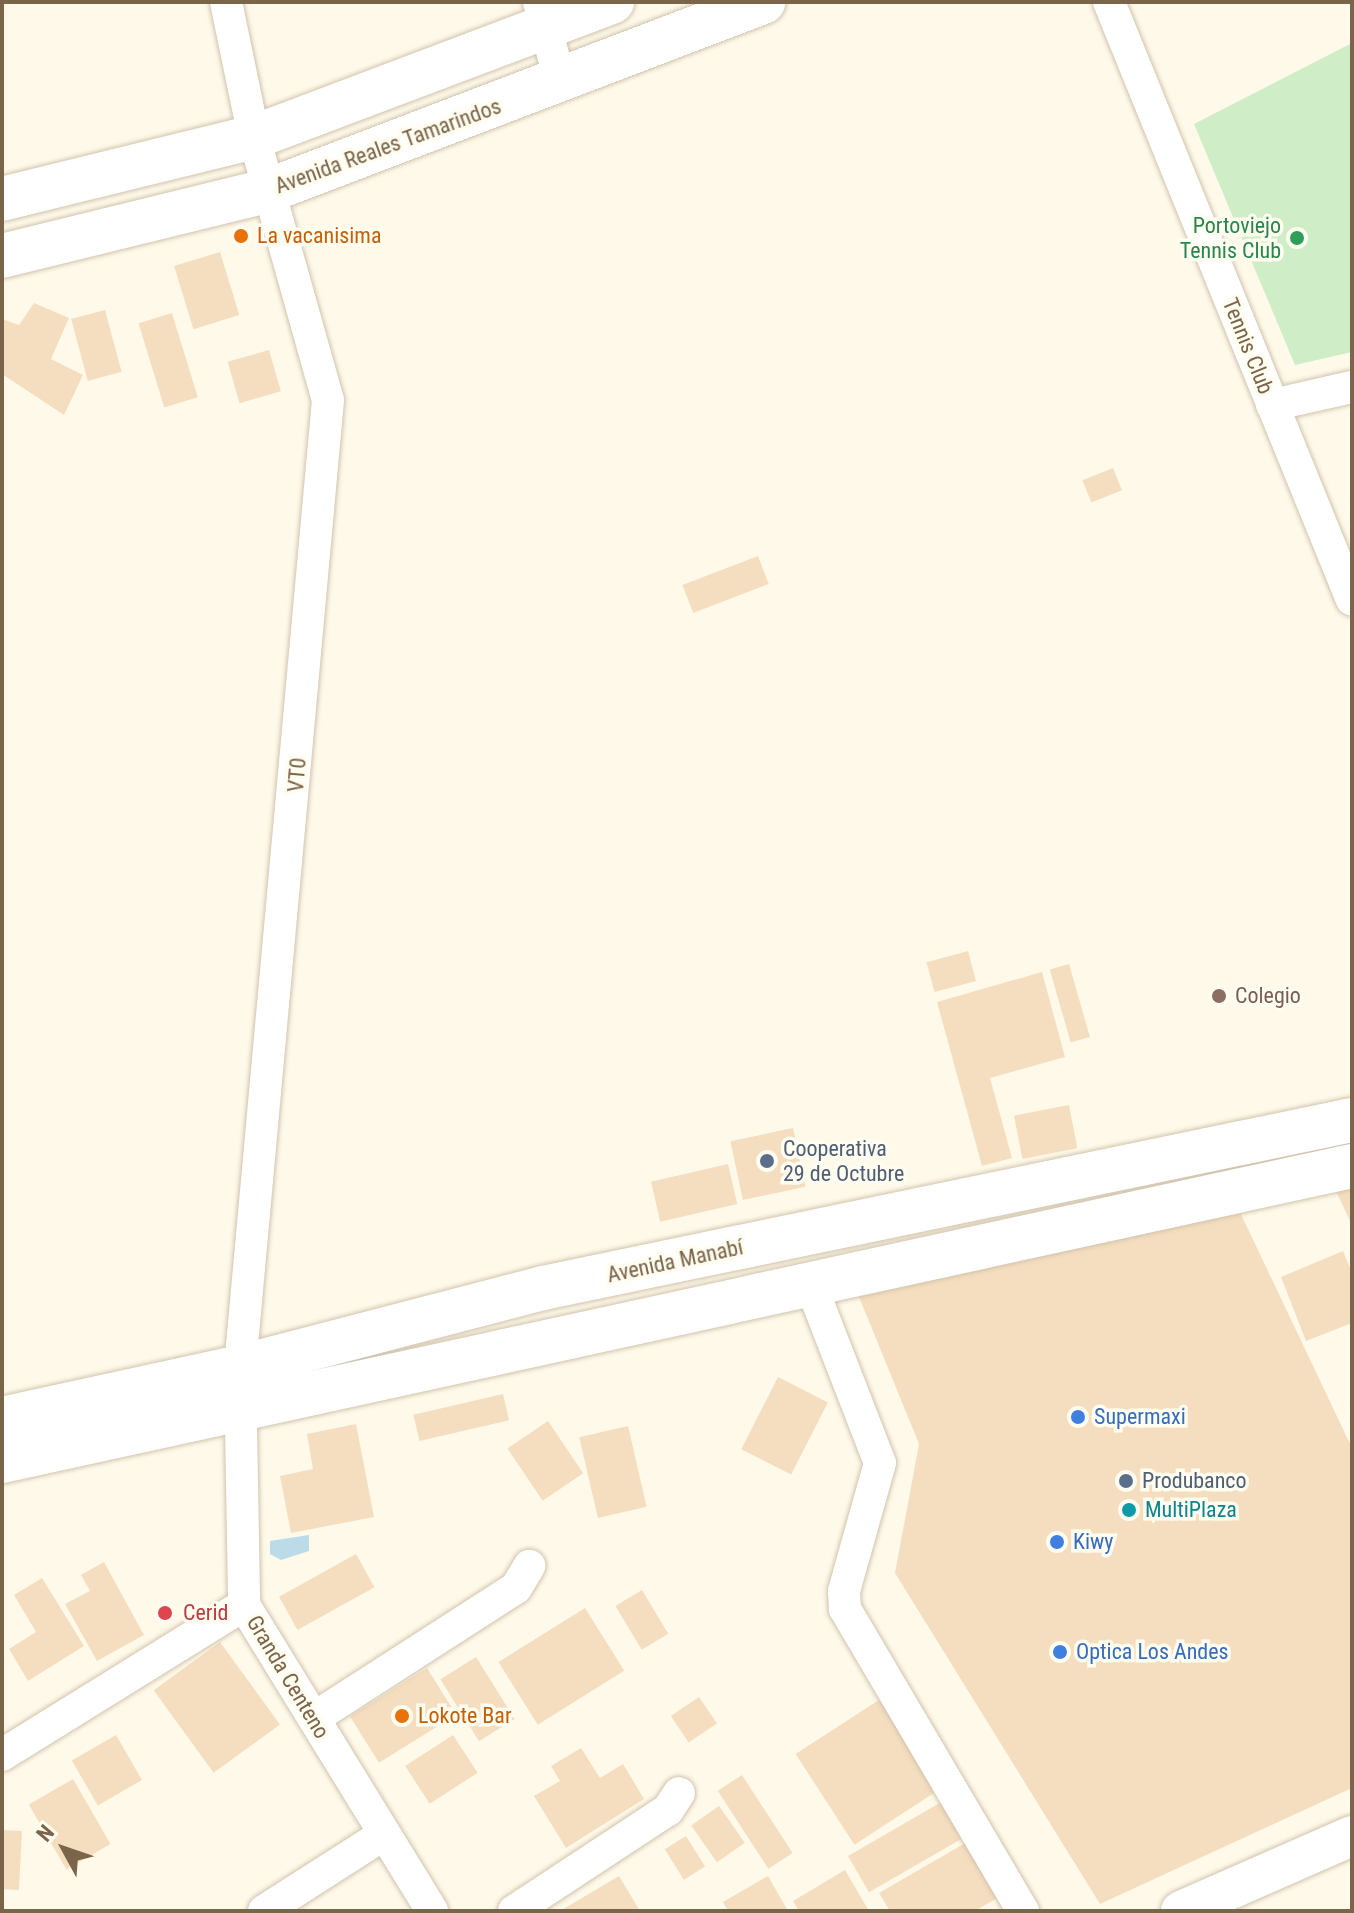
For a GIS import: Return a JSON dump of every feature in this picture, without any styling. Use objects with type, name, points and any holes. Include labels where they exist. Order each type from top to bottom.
[{"type":"main road","points":[[2,199],[254,137],[542,15],[612,2]]},
{"type":"main road","name":"Avenida Reales Tamarindos","points":[[2,256],[270,190],[763,2]]},
{"type":"main road","name":"Avenida Manabí","points":[[2,1419],[240,1367],[543,1288],[1352,1120]]},
{"type":"main road","points":[[1219,1150],[1231,1191]]},
{"type":"main road","points":[[2,1461],[550,1343],[809,1280],[1352,1166]]},
{"type":"main road","points":[[543,1288],[550,1343]]},
{"type":"street","name":"VT0","points":[[226,2],[254,137],[328,400],[240,1367]]},
{"type":"street","name":"Tennis Club","points":[[1109,2],[1352,600]]},
{"type":"street","points":[[542,15],[560,81]]},
{"type":"street","points":[[1272,405],[1352,387]]},
{"type":"street","points":[[809,1280],[880,1463],[844,1591],[845,1609],[1023,1911]]},
{"type":"street","name":"Granda Centeno","points":[[240,1367],[238,1412],[244,1605],[432,1911]]},
{"type":"street","points":[[314,1718],[516,1588],[529,1566]]},
{"type":"street","points":[[2,1755],[244,1605]]},
{"type":"street","points":[[514,1911],[668,1810],[679,1793]]},
{"type":"street","points":[[264,1911],[383,1835]]},
{"type":"street","points":[[1181,1911],[1352,1836]]},
{"type":"green space","name":"Portoviejo Tennis Club","points":[[1352,43],[1352,352],[1295,365],[1194,124]]},
{"type":"water","points":[[309,1535],[309,1551],[281,1560],[270,1554],[270,1541]]},
{"type":"building","points":[[220,252],[239,315],[193,329],[174,266]]},
{"type":"building","points":[[34,303],[69,318],[51,359],[83,375],[64,415],[2,374],[2,319],[19,325]]},
{"type":"building","points":[[105,310],[122,372],[88,381],[71,319]]},
{"type":"building","points":[[172,313],[198,397],[164,407],[139,323]]},
{"type":"building","points":[[269,350],[281,391],[240,403],[228,362]]},
{"type":"building","points":[[1113,468],[1122,490],[1091,503],[1082,480]]},
{"type":"building","points":[[758,556],[769,584],[693,613],[682,585]]},
{"type":"building","points":[[968,951],[976,981],[934,992],[926,962]]},
{"type":"building","points":[[1069,964],[1090,1037],[1071,1043],[1050,970]]},
{"type":"building","points":[[1042,972],[1065,1057],[990,1078],[1012,1158],[982,1166],[937,1002]]},
{"type":"building","points":[[1069,1105],[1077,1148],[1022,1159],[1014,1116]]},
{"type":"building","points":[[793,1128],[805,1187],[743,1200],[730,1141]]},
{"type":"building","points":[[728,1164],[737,1204],[660,1222],[651,1182]]},
{"type":"building","points":[[1352,1186],[1352,1225],[1335,1189]]},
{"type":"building","name":"MultiPlaza","points":[[1238,1208],[1352,1448],[1352,1788],[1100,1904],[895,1573],[919,1444],[857,1292]]},
{"type":"building","points":[[1343,1251],[1352,1273],[1352,1323],[1306,1341],[1281,1277]]},
{"type":"building","points":[[778,1377],[828,1402],[791,1475],[741,1449]]},
{"type":"building","points":[[503,1394],[509,1420],[419,1441],[413,1415]]},
{"type":"building","points":[[548,1421],[583,1473],[543,1501],[507,1448]]},
{"type":"building","points":[[356,1424],[374,1517],[291,1533],[280,1476],[313,1469],[307,1434]]},
{"type":"building","points":[[628,1426],[647,1507],[598,1518],[579,1437]]},
{"type":"building","points":[[356,1554],[374,1587],[297,1630],[279,1597]]},
{"type":"building","points":[[104,1562],[144,1635],[97,1661],[65,1604],[90,1591],[81,1575]]},
{"type":"building","points":[[42,1578],[84,1646],[28,1681],[9,1649],[36,1632],[14,1595]]},
{"type":"building","points":[[642,1590],[668,1634],[642,1650],[615,1606]]},
{"type":"building","points":[[585,1608],[624,1671],[538,1725],[498,1662]]},
{"type":"building","points":[[220,1642],[280,1725],[214,1773],[154,1690]]},
{"type":"building","points":[[476,1657],[515,1719],[479,1741],[440,1679]]},
{"type":"building","points":[[427,1668],[456,1715],[379,1763],[350,1716]]},
{"type":"building","points":[[699,1697],[717,1724],[689,1743],[671,1716]]},
{"type":"building","points":[[882,1698],[941,1789],[854,1845],[796,1754]]},
{"type":"building","points":[[116,1735],[142,1780],[98,1806],[72,1760]]},
{"type":"building","points":[[453,1735],[478,1773],[430,1804],[405,1766]]},
{"type":"building","points":[[581,1748],[600,1778],[623,1764],[644,1799],[566,1848],[534,1796],[560,1781],[551,1766]]},
{"type":"building","points":[[742,1775],[793,1853],[768,1869],[718,1791]]},
{"type":"building","points":[[73,1779],[110,1844],[66,1869],[29,1804]]},
{"type":"building","points":[[945,1800],[966,1836],[869,1892],[848,1856]]},
{"type":"building","points":[[719,1806],[745,1843],[717,1862],[691,1826]]},
{"type":"building","points":[[2,1830],[22,1831],[19,1890],[2,1889]]},
{"type":"building","points":[[686,1836],[705,1867],[684,1880],[665,1849]]},
{"type":"building","points":[[967,1842],[999,1897],[975,1911],[890,1911],[879,1893]]},
{"type":"building","points":[[845,1870],[869,1911],[799,1911],[793,1901]]},
{"type":"building","points":[[619,1876],[640,1911],[560,1911]]},
{"type":"building","points":[[768,1876],[788,1911],[728,1911],[723,1902]]},
{"type":"place","name":"La vacanisima","points":[[241,236]]},
{"type":"place","name":"Portoviejo Tennis Club","points":[[1297,238]]},
{"type":"place","name":"Colegio","points":[[1219,996]]},
{"type":"place","name":"Cooperativa 29 de Octubre","points":[[767,1161]]},
{"type":"place","name":"Supermaxi","points":[[1078,1417]]},
{"type":"place","name":"Produbanco","points":[[1126,1481]]},
{"type":"place","name":"MultiPlaza","points":[[1129,1510]]},
{"type":"place","name":"Kiwy","points":[[1057,1542]]},
{"type":"place","name":"Cerid","points":[[165,1613]]},
{"type":"place","name":"Optica Los Andes","points":[[1060,1652]]},
{"type":"place","name":"Lokote Bar","points":[[402,1716]]}]
